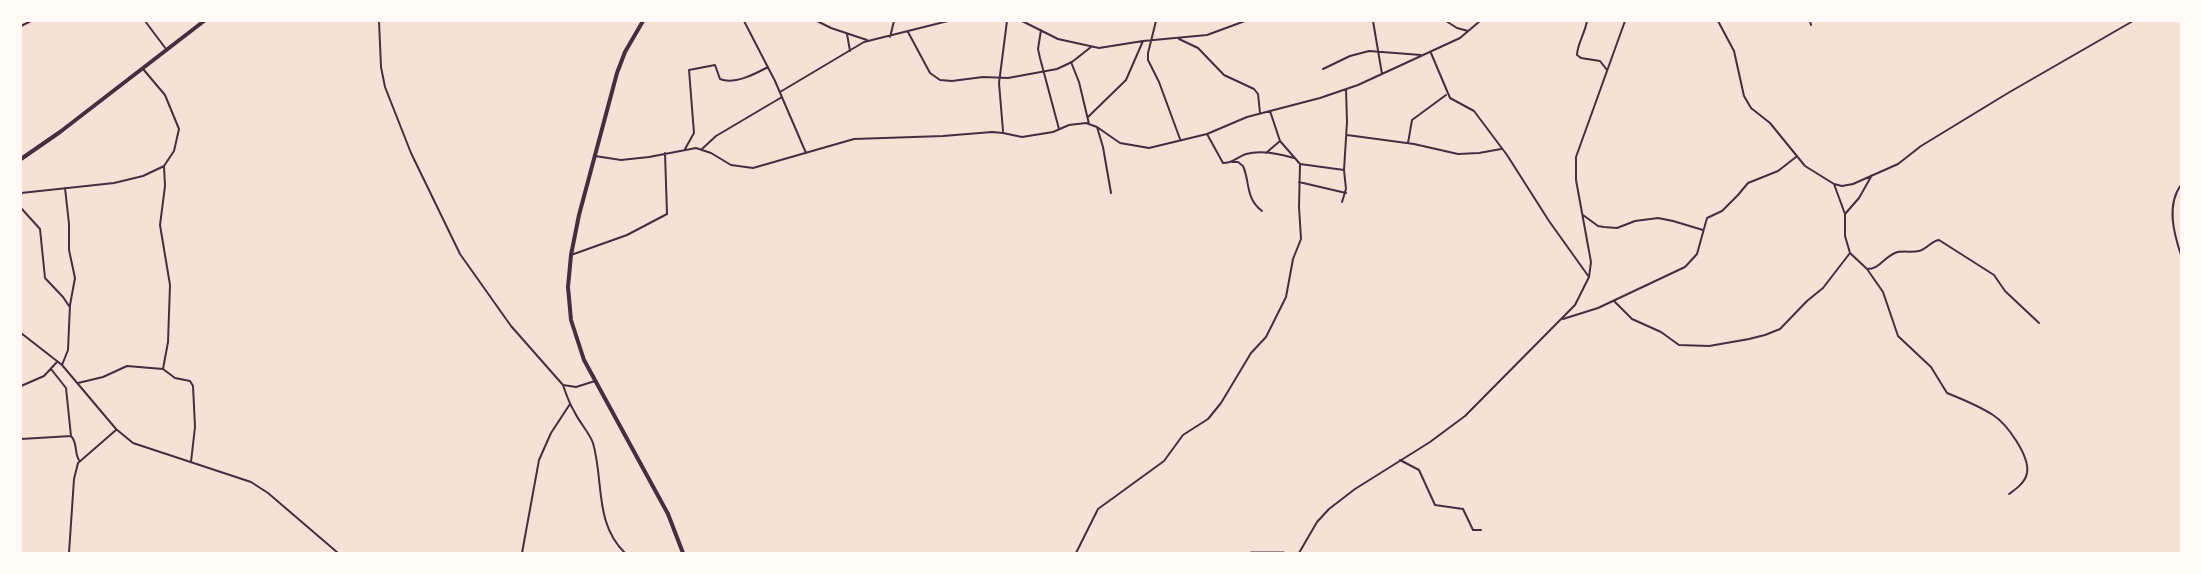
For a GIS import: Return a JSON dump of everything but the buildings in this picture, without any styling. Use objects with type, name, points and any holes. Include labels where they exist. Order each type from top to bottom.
[{"type":"main road","points":[[21,159],[60,132],[204,21]]},
{"type":"main road","points":[[643,21],[625,52],[617,73],[571,255],[568,287],[571,320],[584,360],[668,514],[683,553]]},
{"type":"street","points":[[21,26],[32,21]]},
{"type":"street","points":[[145,21],[166,49]]},
{"type":"street","points":[[379,21],[381,67],[385,87],[411,153],[460,254],[511,326],[563,386],[570,404],[592,443],[606,525],[614,540],[625,553]]},
{"type":"street","points":[[744,21],[780,92],[806,153]]},
{"type":"street","points":[[817,21],[847,34],[869,40]]},
{"type":"street","points":[[890,37],[894,21]]},
{"type":"street","points":[[780,92],[869,40],[890,37],[948,21]]},
{"type":"street","points":[[1003,133],[999,93],[1007,21]]},
{"type":"street","points":[[1023,21],[1058,39],[1091,47],[1107,47],[1215,33],[1245,21]]},
{"type":"street","points":[[1156,21],[1148,60],[1159,82],[1180,139]]},
{"type":"street","points":[[1372,21],[1382,74]]},
{"type":"street","points":[[1446,21],[1457,28],[1469,31]]},
{"type":"street","points":[[595,156],[621,160],[685,149],[702,149],[731,165],[742,168],[766,166],[854,139],[1003,133],[1022,137],[1059,130],[1069,125],[1089,124],[1120,143],[1141,147],[1155,146],[1206,134],[1260,113],[1346,89],[1431,52],[1469,31],[1480,21]]},
{"type":"street","points":[[1587,21],[1577,55],[1600,62],[1607,70]]},
{"type":"street","points":[[1299,553],[1317,522],[1329,509],[1355,489],[1430,442],[1465,416],[1575,305],[1589,277],[1591,262],[1576,180],[1576,157],[1625,21]]},
{"type":"street","points":[[1718,21],[1734,51],[1747,102],[1770,123],[1796,157],[1817,174],[1842,186],[1853,184],[1898,164],[1921,146],[1998,99],[2133,21]]},
{"type":"street","points":[[1810,21],[1811,25]]},
{"type":"street","points":[[1041,30],[1038,49],[1042,72],[1059,130]]},
{"type":"street","points":[[908,32],[930,73],[936,79],[952,81],[983,77],[1000,78],[1057,69],[1091,47]]},
{"type":"street","points":[[847,34],[850,51]]},
{"type":"street","points":[[1179,39],[1198,48],[1224,75],[1254,89],[1260,113]]},
{"type":"street","points":[[1088,117],[1126,80],[1143,41]]},
{"type":"street","points":[[1323,69],[1360,52],[1377,50],[1423,56]]},
{"type":"street","points":[[1431,52],[1447,94],[1453,101],[1474,111],[1589,277]]},
{"type":"street","points":[[1071,62],[1079,82],[1089,124]]},
{"type":"street","points":[[685,149],[694,133],[689,70],[715,65],[720,79],[726,81],[753,75],[768,67]]},
{"type":"street","points":[[21,193],[94,187],[130,180],[164,166],[174,151],[179,129],[165,95],[142,68]]},
{"type":"street","points":[[1342,202],[1346,193],[1344,170],[1347,135],[1346,89]]},
{"type":"street","points":[[1408,143],[1412,120],[1447,94]]},
{"type":"street","points":[[702,149],[716,136],[782,98]]},
{"type":"street","points":[[1076,553],[1098,509],[1164,461],[1183,435],[1208,419],[1221,403],[1251,353],[1266,337],[1286,297],[1293,259],[1301,239],[1299,164],[1280,141],[1270,111]]},
{"type":"street","points":[[1096,127],[1103,147],[1111,193]]},
{"type":"street","points":[[1206,134],[1223,163],[1238,162],[1243,166],[1247,187],[1256,206],[1262,210]]},
{"type":"street","points":[[1347,135],[1408,143],[1458,154],[1502,149]]},
{"type":"street","points":[[1266,153],[1280,141]]},
{"type":"street","points":[[571,255],[627,236],[667,214],[665,153]]},
{"type":"street","points":[[1232,162],[1248,154],[1280,154],[1295,158]]},
{"type":"street","points":[[1560,320],[1614,301],[1684,267],[1697,254],[1707,218],[1722,211],[1748,183],[1778,171],[1796,157]]},
{"type":"street","points":[[1299,164],[1344,170]]},
{"type":"street","points":[[163,369],[168,342],[170,285],[160,225],[165,186],[164,166]]},
{"type":"street","points":[[1845,214],[1859,198],[1872,175]]},
{"type":"street","points":[[1299,182],[1346,193]]},
{"type":"street","points":[[1834,184],[1845,214],[1845,236],[1850,253],[1867,269],[1883,292],[1896,331],[1906,344],[1931,367],[1947,393],[1960,396],[1994,416],[2008,430],[2021,450],[2027,474],[2025,480],[2009,494]]},
{"type":"street","points":[[2181,185],[2176,196],[2173,221],[2181,255]]},
{"type":"street","points":[[62,366],[68,350],[70,309],[75,278],[69,250],[65,188]]},
{"type":"street","points":[[21,208],[40,229],[45,278],[63,297],[70,309]]},
{"type":"street","points":[[1583,214],[1598,226],[1604,227],[1617,228],[1635,221],[1661,218],[1704,230]]},
{"type":"street","points":[[1867,269],[1874,269],[1895,253],[1917,251],[1927,248],[1934,240],[1939,240],[1994,275],[2005,291],[2039,323]]},
{"type":"street","points":[[1614,301],[1632,319],[1661,332],[1679,345],[1709,346],[1757,337],[1776,331],[1784,325],[1801,306],[1823,288],[1850,253]]},
{"type":"street","points":[[21,333],[62,366],[116,429],[133,442],[251,482],[338,553]]},
{"type":"street","points":[[21,386],[44,376],[57,362]]},
{"type":"street","points":[[78,383],[127,366],[163,369],[175,378],[189,381],[193,386],[195,427],[191,462]]},
{"type":"street","points":[[51,369],[66,388],[71,436],[74,439],[76,456],[80,460]]},
{"type":"street","points":[[563,386],[576,387],[595,381]]},
{"type":"street","points":[[522,553],[539,459],[551,433],[570,404]]},
{"type":"street","points":[[69,553],[74,479],[80,460],[116,429]]},
{"type":"street","points":[[21,439],[71,436]]},
{"type":"street","points":[[1400,460],[1421,473],[1433,504],[1463,509],[1473,530],[1481,530]]},
{"type":"street","points":[[1251,553],[1284,553]]}]
